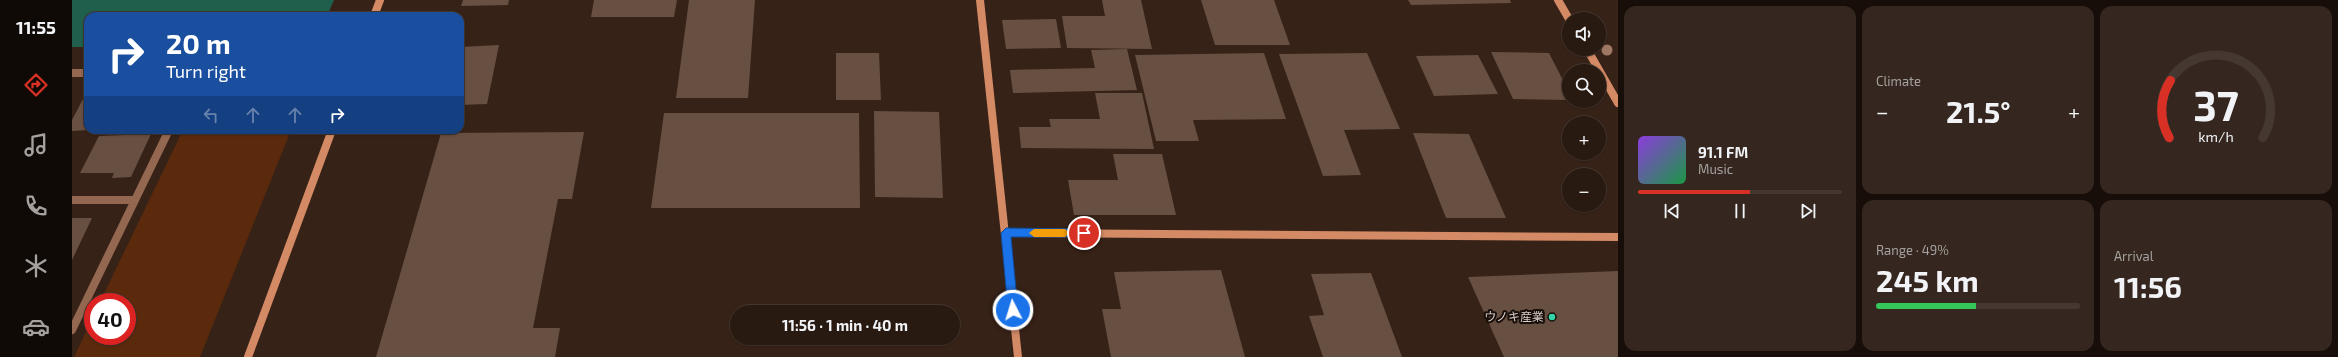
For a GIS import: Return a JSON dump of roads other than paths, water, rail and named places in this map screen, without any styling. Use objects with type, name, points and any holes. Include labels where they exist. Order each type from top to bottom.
[{"type":"street","points":[[376,12],[380,0]]},
{"type":"street","points":[[980,0],[1018,357]]},
{"type":"street","points":[[1558,0],[1565,12]]},
{"type":"street","points":[[1591,56],[1618,103]]},
{"type":"street","points":[[72,73],[84,73]]},
{"type":"street","points":[[72,330],[167,134]]},
{"type":"street","points":[[248,357],[331,134]]},
{"type":"street","points":[[72,200],[135,200]]},
{"type":"street","points":[[1006,233],[1618,237]]},
{"type":"place","name":"ウノキ産業","points":[[1552,317]]}]
